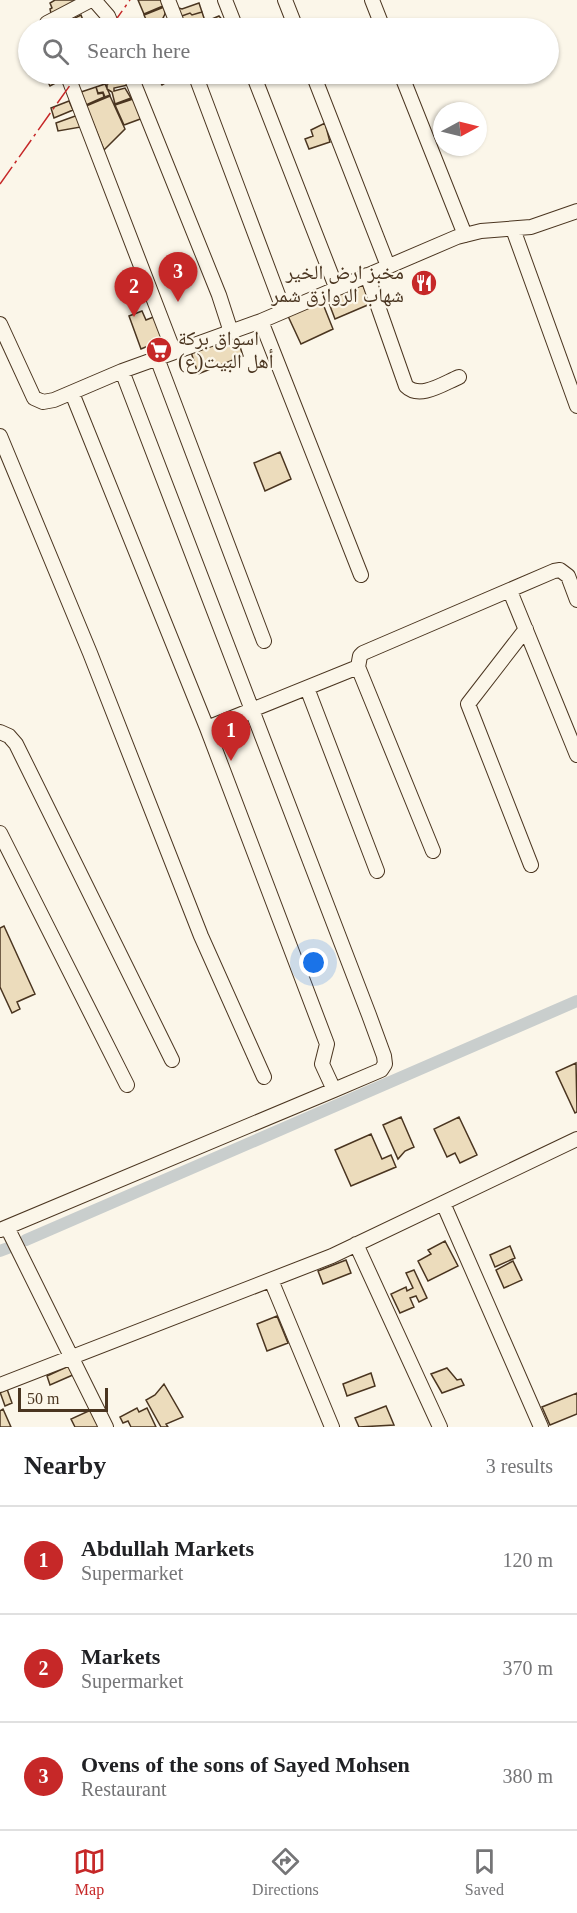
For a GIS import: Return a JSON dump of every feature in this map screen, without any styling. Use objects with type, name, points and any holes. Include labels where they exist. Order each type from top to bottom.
[{"type":"street","points":[[57,18],[93,0],[109,18]]},
{"type":"street","points":[[168,0],[175,18]]},
{"type":"street","points":[[225,0],[232,18]]},
{"type":"street","points":[[285,0],[292,18]]},
{"type":"street","points":[[372,0],[379,18]]},
{"type":"street","points":[[71,84],[174,352]]},
{"type":"street","points":[[134,84],[219,295],[231,332]]},
{"type":"street","points":[[199,84],[284,311]]},
{"type":"street","points":[[257,84],[336,287]]},
{"type":"street","points":[[317,84],[386,261]]},
{"type":"street","points":[[405,84],[465,235]]},
{"type":"street","points":[[0,324],[34,398],[43,402],[54,400],[122,371],[261,321],[336,287],[465,235],[481,231],[531,227],[577,211]]},
{"type":"street","points":[[513,228],[577,406]]},
{"type":"street","points":[[367,275],[406,386],[419,393],[459,377]]},
{"type":"street","points":[[261,321],[361,575]]},
{"type":"street","points":[[157,358],[264,641]]},
{"type":"street","points":[[106,1427],[72,1357],[4,1229],[381,1070],[385,1064],[384,1056],[253,710],[122,371]]},
{"type":"street","points":[[72,393],[207,728],[327,1044],[322,1064],[334,1090]]},
{"type":"street","points":[[0,436],[90,653],[201,936],[264,1077]]},
{"type":"street","points":[[433,851],[358,667],[360,656],[560,570],[568,576],[577,600]]},
{"type":"street","points":[[510,591],[577,755]]},
{"type":"street","points":[[526,629],[468,704],[531,865]]},
{"type":"street","points":[[207,728],[358,667]]},
{"type":"street","points":[[307,688],[377,871]]},
{"type":"street","points":[[0,732],[9,736],[16,744],[172,1060]]},
{"type":"street","points":[[0,833],[127,1085]]},
{"type":"street","points":[[0,1385],[271,1280],[356,1244],[577,1139]]},
{"type":"street","points":[[443,1203],[540,1427]]},
{"type":"street","points":[[356,1244],[440,1427]]},
{"type":"street","points":[[271,1280],[332,1427]]},
{"type":"building","points":[[55,0],[74,0],[77,6],[52,18],[50,3]]},
{"type":"building","points":[[138,0],[161,0],[163,6],[144,14]]},
{"type":"building","points":[[199,3],[202,12],[179,17],[175,7],[182,9]]},
{"type":"building","points":[[164,7],[163,18],[145,18],[144,15]]},
{"type":"building","points":[[202,12],[204,18],[179,17],[190,13],[192,15]]},
{"type":"building","points":[[105,84],[110,95],[105,97],[103,92],[98,93],[96,87]]},
{"type":"building","points":[[107,84],[128,84],[114,88],[114,91],[125,88],[131,98],[115,104],[112,92],[107,89]]},
{"type":"building","points":[[96,87],[98,94],[103,93],[104,97],[86,105],[81,92]]},
{"type":"building","points":[[110,96],[125,129],[104,150],[86,106]]},
{"type":"building","points":[[133,99],[143,118],[124,125],[115,105]]},
{"type":"building","points":[[69,101],[73,110],[54,118],[51,108]]},
{"type":"building","points":[[78,115],[81,127],[58,131],[56,123]]},
{"type":"building","points":[[325,123],[330,142],[309,149],[305,139],[313,136],[311,130]]},
{"type":"building","points":[[362,282],[370,304],[335,319],[327,298]]},
{"type":"building","points":[[321,299],[333,329],[301,344],[287,314]]},
{"type":"building","points":[[142,311],[146,320],[156,316],[165,339],[141,349],[129,316]]},
{"type":"building","points":[[236,334],[243,356],[198,374],[191,352]]},
{"type":"building","points":[[280,452],[291,479],[265,491],[254,463]]},
{"type":"building","points":[[4,926],[35,994],[17,1002],[20,1009],[12,1013],[0,987],[0,928]]},
{"type":"building","points":[[576,1063],[577,1112],[575,1113],[556,1072]]},
{"type":"building","points":[[401,1117],[414,1147],[405,1151],[398,1159],[383,1125]]},
{"type":"building","points":[[459,1117],[477,1155],[460,1163],[455,1153],[447,1157],[434,1129]]},
{"type":"building","points":[[371,1134],[382,1159],[391,1155],[396,1167],[351,1186],[335,1150]]},
{"type":"building","points":[[445,1241],[458,1266],[428,1281],[418,1261],[431,1254],[428,1250]]},
{"type":"building","points":[[510,1246],[515,1258],[495,1267],[490,1255]]},
{"type":"building","points":[[346,1260],[351,1273],[323,1284],[318,1271]]},
{"type":"building","points":[[513,1261],[522,1280],[504,1288],[496,1270]]},
{"type":"building","points":[[414,1270],[427,1298],[419,1302],[416,1296],[410,1298],[414,1307],[400,1313],[391,1294],[406,1287],[407,1291],[413,1288],[406,1273]]},
{"type":"building","points":[[277,1316],[288,1343],[267,1351],[257,1324]]},
{"type":"building","points":[[71,1365],[75,1374],[50,1385],[47,1376]]},
{"type":"building","points":[[447,1368],[457,1380],[461,1379],[464,1385],[442,1393],[431,1374]]},
{"type":"building","points":[[371,1373],[375,1386],[347,1396],[343,1384]]},
{"type":"building","points":[[164,1384],[183,1417],[166,1424],[168,1427],[161,1427],[146,1400],[155,1395]]},
{"type":"building","points":[[7,1389],[12,1403],[5,1406],[0,1392]]},
{"type":"building","points":[[577,1393],[577,1414],[550,1425],[542,1407]]},
{"type":"building","points":[[386,1406],[394,1425],[359,1427],[355,1418]]},
{"type":"building","points":[[137,1408],[139,1412],[147,1408],[156,1427],[131,1427],[128,1421],[123,1423],[120,1417]]},
{"type":"building","points":[[3,1409],[11,1427],[0,1427],[0,1411]]},
{"type":"building","points":[[93,1409],[103,1427],[75,1427],[71,1419]]},
{"type":"waterway","points":[[26,1240],[577,1001]]},
{"type":"waterway","points":[[0,1251],[8,1248]]},
{"type":"power","points":[[117,18],[130,0]]},
{"type":"power","points":[[0,184],[71,84]]},
{"type":"place","name":"مخبز ارض الخير شهاب الروازق شمر","points":[[424,283]]},
{"type":"place","name":"Ovens of the sons of Sayed Mohsen","points":[[178,302]]},
{"type":"place","name":"Markets","points":[[134,317]]},
{"type":"place","name":"اسواق بركة أهل البيت(ع)","points":[[159,350]]},
{"type":"place","name":"Abdullah Markets","points":[[231,761]]}]
